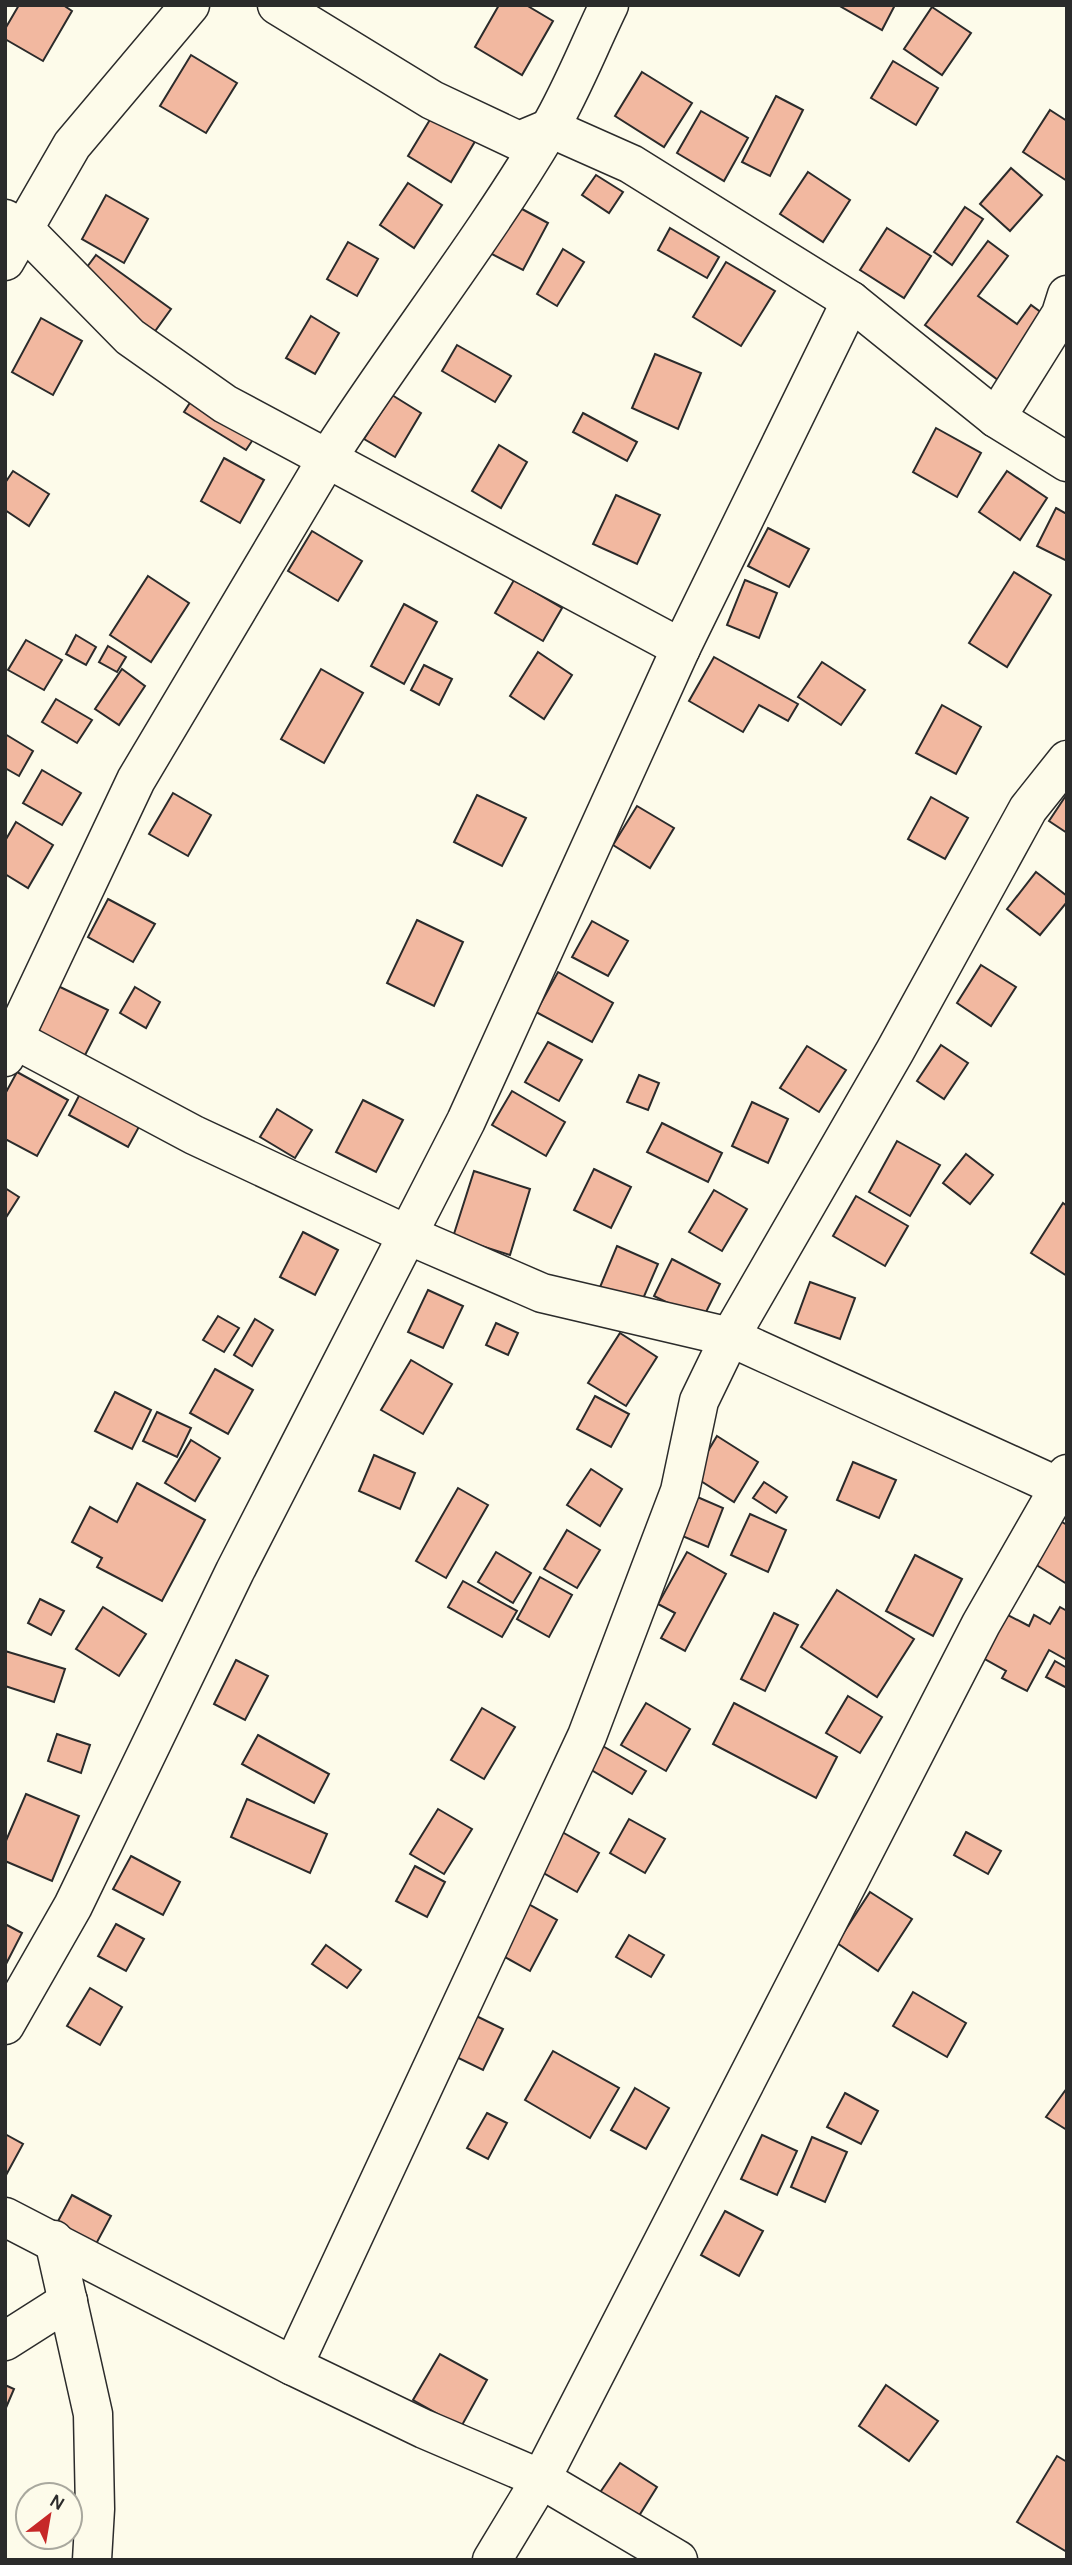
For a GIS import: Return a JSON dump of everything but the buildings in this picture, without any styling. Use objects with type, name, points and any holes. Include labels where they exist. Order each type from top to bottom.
[{"type":"street","points":[[5,261],[15,224],[72,145],[190,5]]},
{"type":"street","points":[[277,5],[432,100],[519,141],[550,128],[631,164],[851,301],[996,418],[1067,462]]},
{"type":"street","points":[[492,2560],[541,2479],[981,1624],[1063,1481],[730,1337],[541,1293],[408,1235],[9,1048],[136,780],[327,459],[438,300],[550,128],[609,5]]},
{"type":"street","points":[[15,224],[130,337],[225,404],[681,648]]},
{"type":"street","points":[[996,418],[1061,314],[1067,295]]},
{"type":"street","points":[[5,2025],[73,1906],[235,1572],[466,1121],[681,648],[851,301]]},
{"type":"street","points":[[293,2366],[587,1736],[680,1491],[699,1401],[730,1337],[895,1051],[1028,809],[1067,760]]},
{"type":"street","points":[[5,2217],[293,2366],[424,2430],[541,2479],[678,2560]]},
{"type":"street","points":[[54,2240],[93,2414],[95,2509],[92,2560]]},
{"type":"street","points":[[5,2341],[68,2301]]}]
